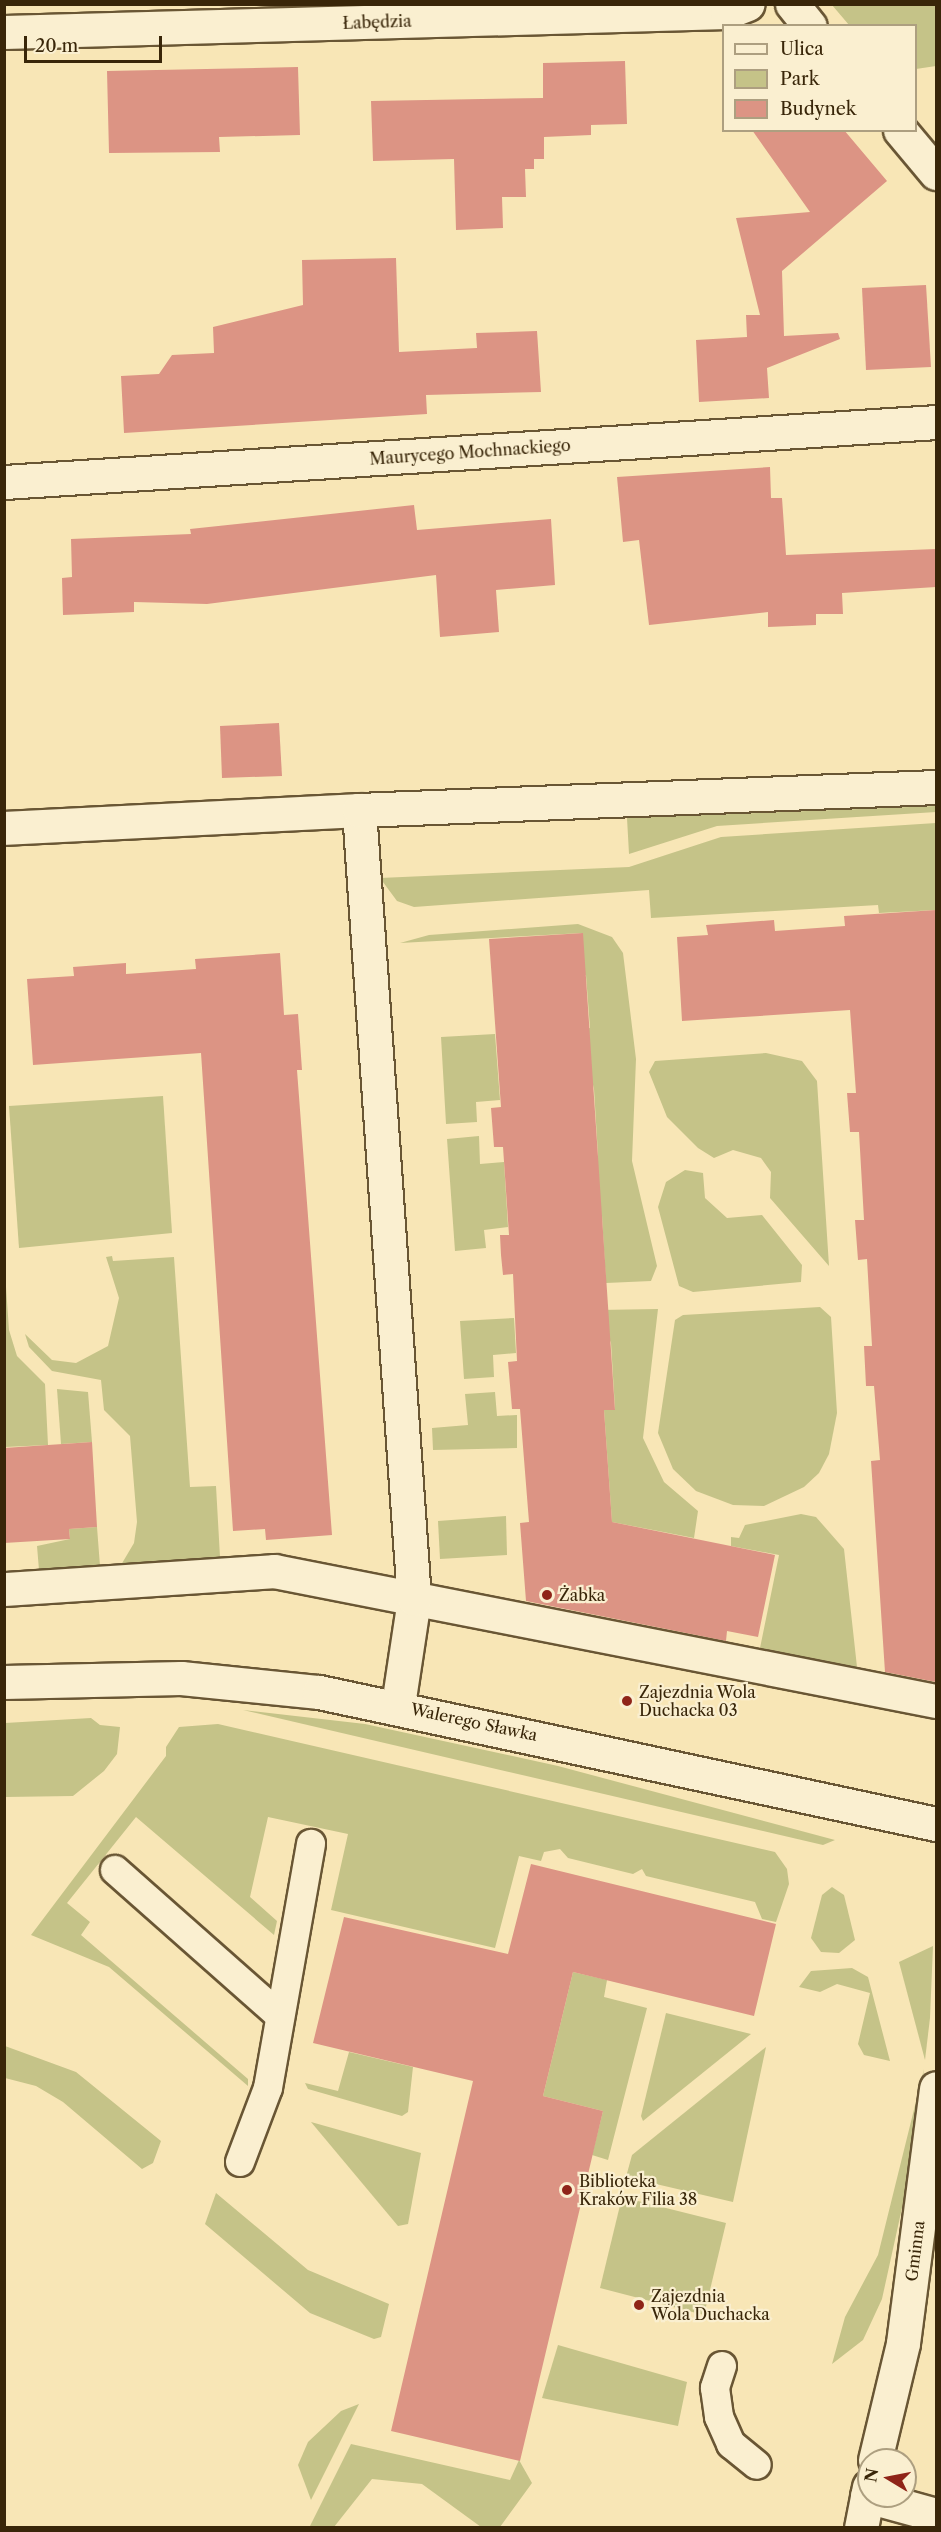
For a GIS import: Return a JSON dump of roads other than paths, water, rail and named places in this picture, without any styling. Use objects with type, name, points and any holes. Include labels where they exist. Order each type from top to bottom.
[{"type":"street","name":"Łabędzia","points":[[4,32],[727,12],[747,4]]},
{"type":"street","points":[[792,4],[808,24]]},
{"type":"street","points":[[902,132],[936,173]]},
{"type":"street","name":"Maurycego Mochnackiego","points":[[4,482],[936,422]]},
{"type":"street","points":[[4,828],[359,810],[936,787]]},
{"type":"street","points":[[359,810],[414,1599],[398,1705]]},
{"type":"street","points":[[4,1589],[274,1571],[936,1701]]},
{"type":"street","name":"Walerego Sławka","points":[[4,1682],[117,1676],[245,1681],[398,1705],[936,1824]]},
{"type":"street","name":"Gminna","points":[[878,2448],[903,2343],[936,2088]]},
{"type":"street","name":"Gminna","points":[[903,2343],[936,2254]]},
{"type":"street","points":[[861,2528],[865,2508]]},
{"type":"street","points":[[915,2508],[936,2515]]},
{"type":"lane","points":[[240,2162],[268,2088],[311,1844]]},
{"type":"lane","points":[[115,1870],[280,2016]]},
{"type":"lane","points":[[722,2366],[715,2388],[719,2417],[731,2444],[757,2465]]},
{"type":"place","name":"Żabka","points":[[547,1595]]},
{"type":"place","name":"Zajezdnia Wola Duchacka 03","points":[[627,1701]]},
{"type":"place","name":"Biblioteka Kraków Filia 38","points":[[567,2190]]},
{"type":"place","name":"Zajezdnia Wola Duchacka","points":[[639,2305]]}]
